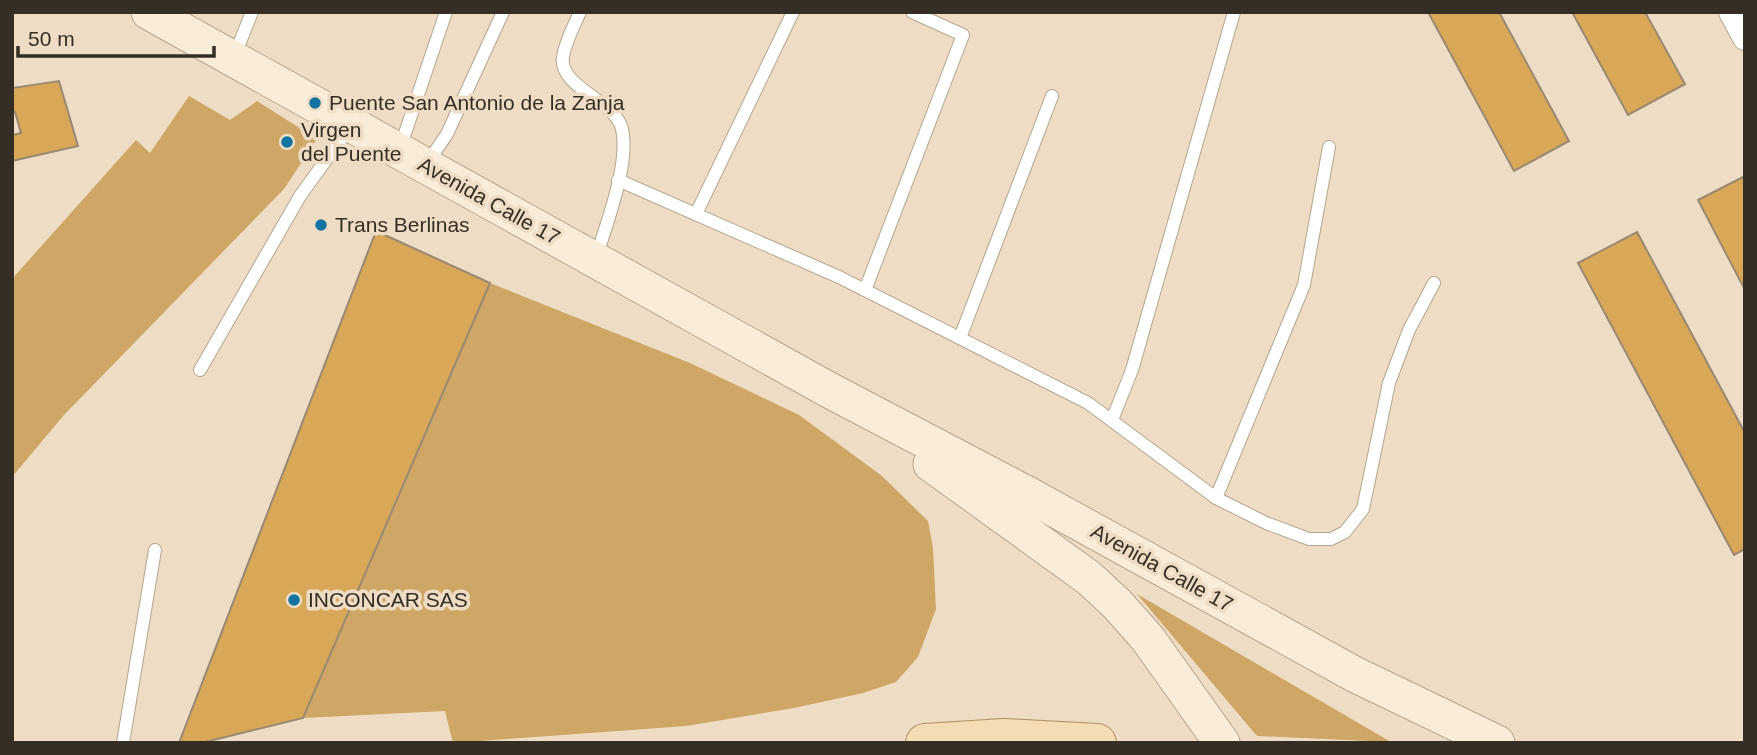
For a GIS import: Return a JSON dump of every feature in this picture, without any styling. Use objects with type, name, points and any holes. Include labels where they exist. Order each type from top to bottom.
[{"type":"main road","name":"Avenida Calle 17","points":[[149,12],[829,390],[1029,495],[1354,674],[1497,743]]},
{"type":"main road","name":"Avenida Calle 17","points":[[829,390],[1089,578],[1148,639],[1222,743]]},
{"type":"main road","points":[[925,743],[1004,738],[1097,743]]},
{"type":"street","points":[[1731,12],[1745,38]]},
{"type":"lane","points":[[233,58],[252,12]]},
{"type":"lane","points":[[412,157],[446,12]]},
{"type":"lane","points":[[412,157],[447,134],[503,12]]},
{"type":"lane","points":[[580,12],[562,60],[566,72],[584,91],[613,113],[622,126],[625,157],[596,260]]},
{"type":"lane","points":[[696,214],[793,12]]},
{"type":"lane","points":[[865,290],[962,34],[912,12]]},
{"type":"lane","points":[[1112,420],[1132,370],[1234,12]]},
{"type":"lane","points":[[960,338],[1052,96]]},
{"type":"lane","points":[[200,370],[300,196],[353,124]]},
{"type":"lane","points":[[1216,499],[1304,285],[1329,147]]},
{"type":"lane","points":[[618,180],[865,290],[1088,403],[1216,499],[1266,523],[1309,539],[1331,539],[1345,532],[1363,509],[1389,383],[1409,330],[1434,283]]},
{"type":"lane","points":[[122,743],[155,550]]},
{"type":"shaded area","points":[[189,96],[230,120],[257,101],[317,139],[284,189],[64,415],[12,477],[12,279],[136,140],[150,153]]},
{"type":"shaded area","points":[[490,283],[690,363],[799,415],[882,476],[928,521],[933,548],[936,609],[918,657],[896,682],[863,693],[794,708],[686,726],[453,743],[445,711],[303,718]]},
{"type":"shaded area","points":[[1137,594],[1391,742],[1257,736]]},
{"type":"building","points":[[1428,12],[1499,12],[1569,141],[1514,171]]},
{"type":"building","points":[[1572,12],[1645,12],[1685,84],[1628,115]]},
{"type":"building","points":[[59,81],[78,146],[12,161],[12,135],[21,133],[15,112],[12,112],[12,88]]},
{"type":"building","points":[[1745,176],[1745,290],[1698,200]]},
{"type":"building","name":"INCONCAR SAS","points":[[376,231],[490,283],[303,718],[201,743],[179,743]]},
{"type":"building","points":[[1637,232],[1745,433],[1745,549],[1734,555],[1578,263]]},
{"type":"place","name":"Puente San Antonio de la Zanja","points":[[315,103]]},
{"type":"place","name":"Virgen del Puente","points":[[287,142]]},
{"type":"place","name":"Trans Berlinas","points":[[321,225]]},
{"type":"place","name":"INCONCAR SAS","points":[[294,600]]}]
